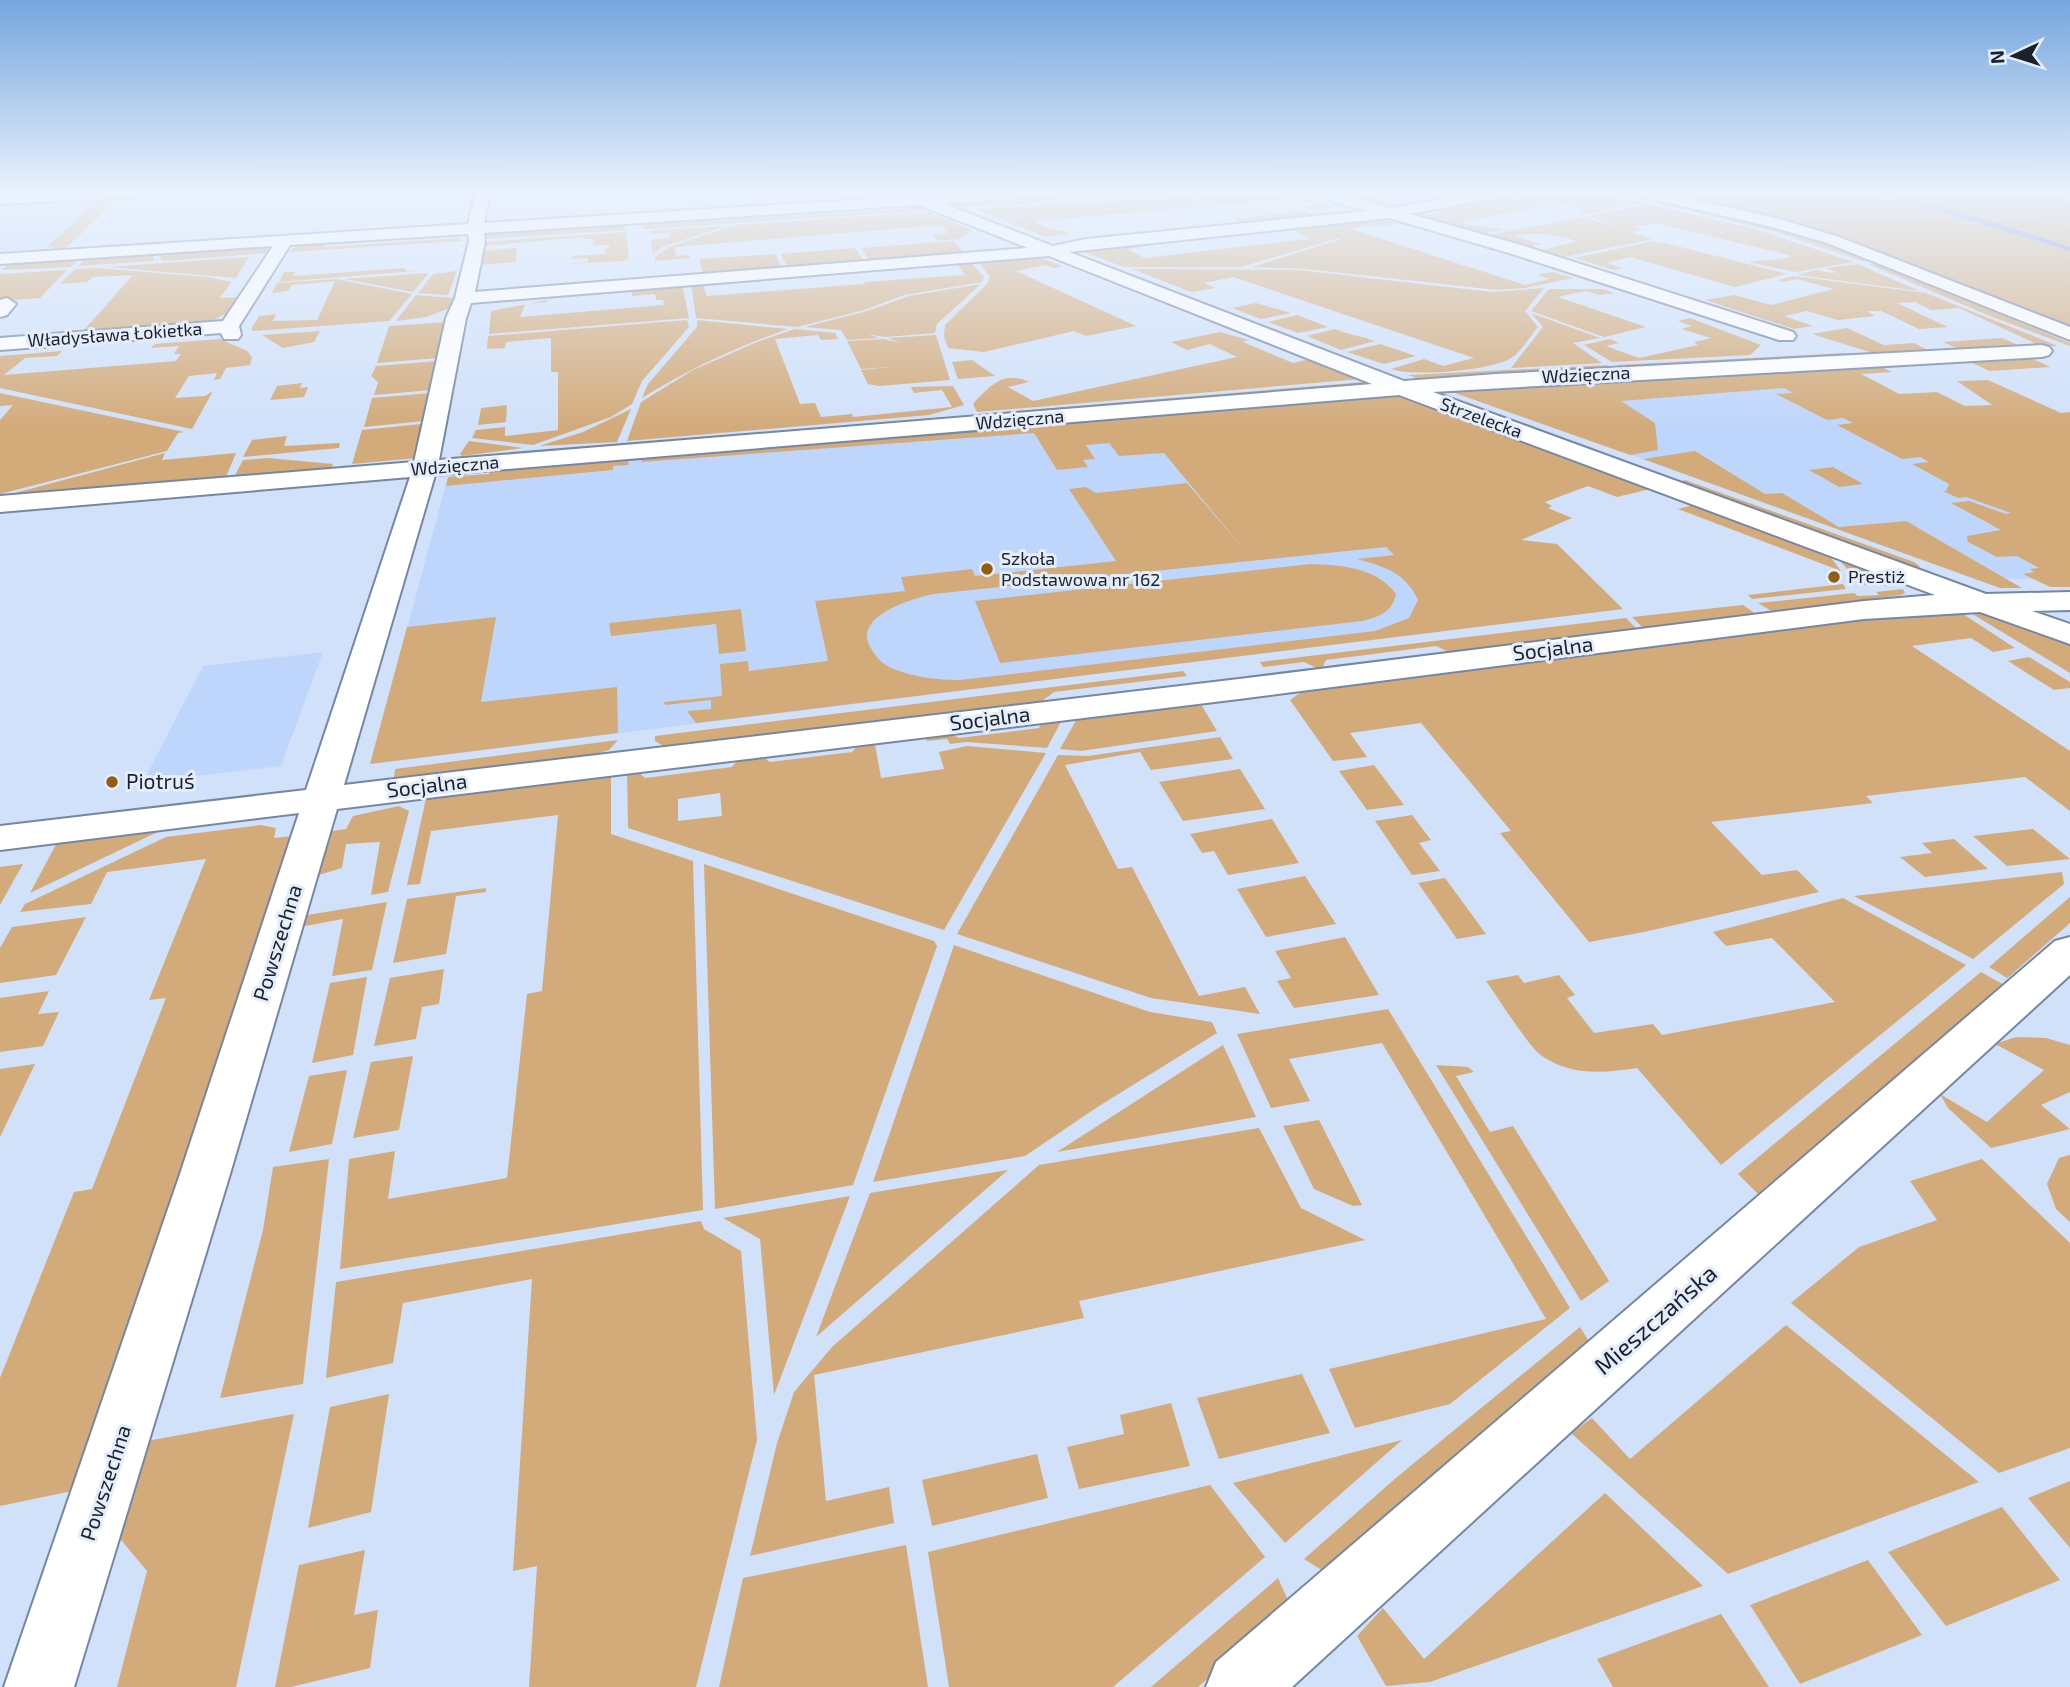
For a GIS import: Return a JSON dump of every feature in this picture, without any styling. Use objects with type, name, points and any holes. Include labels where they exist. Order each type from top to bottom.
[{"type":"street","name":"Władysława Łokietka","points":[[0,344],[230,331],[267,270]]},
{"type":"street","name":"Powszechna","points":[[39,1687],[121,1439],[324,798],[425,468],[456,318],[470,270]]},
{"type":"street","points":[[464,298],[818,270]]},
{"type":"street","name":"Strzelecka","points":[[1099,270],[1402,388],[2070,635]]},
{"type":"street","points":[[1579,270],[1786,337]]},
{"type":"street","points":[[1908,270],[2070,334]]},
{"type":"street","name":"Wdzięczna","points":[[0,504],[1496,380],[2042,351]]},
{"type":"street","points":[[1981,603],[2070,601]]},
{"type":"street","name":"Socjalna","points":[[0,838],[1239,690],[1864,610],[1981,603]]},
{"type":"street","name":"Mieszczańska","points":[[1241,1687],[2070,951]]},
{"type":"shaded area","points":[[67,270],[40,298],[0,301],[0,274]]},
{"type":"shaded area","points":[[74,270],[118,270],[207,277],[231,282],[220,298],[240,297],[231,311],[210,322],[87,331],[84,330],[133,275],[93,277],[87,282],[60,284]]},
{"type":"shaded area","points":[[139,270],[241,270],[236,278]]},
{"type":"shaded area","points":[[382,270],[428,270],[279,282],[284,272],[295,272],[293,276]]},
{"type":"shaded area","points":[[702,270],[773,270],[704,275]]},
{"type":"shaded area","points":[[961,270],[978,270],[984,277],[982,282],[904,295],[864,310],[797,327],[696,318],[691,283],[726,277],[727,283],[703,285],[707,296],[965,275]]},
{"type":"shaded area","points":[[984,270],[1022,270],[1016,271],[1136,326],[1086,336],[1074,331],[984,352],[948,348],[944,337],[945,325],[987,284],[990,277]]},
{"type":"shaded area","points":[[1134,270],[1298,270],[1492,292],[1544,288],[1525,311],[1538,327],[1514,356],[1473,369],[1434,372],[1391,369],[1424,359],[1443,366],[1474,358],[1233,277],[1204,283],[1215,288],[1191,292]]},
{"type":"shaded area","points":[[1314,270],[1478,270],[1525,285],[1550,279],[1537,275],[1552,272],[1573,278],[1525,288],[1497,290]]},
{"type":"shaded area","points":[[1675,270],[1770,270],[1787,274],[1735,287]]},
{"type":"shaded area","points":[[1816,270],[1836,272],[1830,270],[1870,270],[1920,291],[1797,275]]},
{"type":"shaded area","points":[[1881,270],[1892,270],[2070,343],[2070,346],[1990,316]]},
{"type":"shaded area","points":[[1923,270],[2070,270],[2070,328]]},
{"type":"shaded area","points":[[457,271],[448,295],[418,293],[433,274]]},
{"type":"shaded area","points":[[427,273],[413,292],[344,279]]},
{"type":"shaded area","points":[[1793,276],[1926,293],[2058,346],[2043,347],[1959,308],[1931,310],[1915,302],[1897,303],[1948,327],[1919,329],[1881,311],[1867,311],[1875,316],[1838,320],[1807,311],[1784,316],[1813,326],[1794,329],[1705,300],[1734,295],[1771,305],[1833,289],[1797,279],[1782,282],[1778,280]]},
{"type":"shaded area","points":[[336,279],[412,294],[389,321],[253,331],[251,329],[259,316],[276,314],[273,321],[317,320],[335,281],[292,285],[288,291],[272,293],[277,283]]},
{"type":"shaded area","points":[[682,284],[689,318],[489,334],[491,311],[525,304],[520,317],[664,305],[663,300],[656,300],[655,294],[632,296],[631,288]]},
{"type":"shaded area","points":[[981,284],[937,324],[935,333],[885,337],[867,334],[880,338],[847,340],[841,330],[805,327],[867,311],[909,296]]},
{"type":"shaded area","points":[[1549,289],[1602,289],[1614,293],[1599,295],[1586,291],[1558,297],[1646,327],[1604,337],[1531,311]]},
{"type":"shaded area","points":[[416,295],[452,298],[450,308],[426,317],[396,321]]},
{"type":"shaded area","points":[[1256,303],[1291,313],[1261,319],[1232,308]]},
{"type":"shaded area","points":[[1531,313],[1600,338],[1573,343],[1602,363],[1511,368],[1543,327]]},
{"type":"shaded area","points":[[1297,315],[1328,327],[1298,333],[1268,322]]},
{"type":"shaded area","points":[[1690,318],[1761,345],[1750,355],[1612,362],[1584,345],[1610,339],[1619,343],[1606,346],[1639,358],[1698,345],[1694,342],[1711,338],[1681,329],[1692,326],[1678,321]]},
{"type":"shaded area","points":[[687,320],[689,327],[642,381],[632,404],[611,417],[533,445],[472,438],[476,430],[505,427],[505,436],[558,430],[558,372],[551,372],[551,338],[506,342],[505,348],[487,349],[488,336]]},
{"type":"shaded area","points":[[697,320],[788,329],[713,359],[642,398],[648,384],[697,327]]},
{"type":"shaded area","points":[[447,322],[438,358],[377,363],[389,326]]},
{"type":"shaded area","points":[[1847,328],[1884,345],[1914,343],[1932,352],[1879,355],[1812,334]]},
{"type":"shaded area","points":[[795,329],[835,333],[838,339],[821,340],[818,335],[775,339],[800,404],[815,403],[821,417],[852,414],[853,417],[952,407],[942,390],[914,393],[911,387],[953,386],[964,405],[929,415],[627,441],[641,402],[693,370],[757,342]]},
{"type":"shaded area","points":[[1335,329],[1375,341],[1341,350],[1307,336]]},
{"type":"shaded area","points":[[320,331],[314,342],[283,348],[262,335]]},
{"type":"shaded area","points":[[1220,332],[1249,340],[1243,342],[1293,363],[1310,359],[1361,379],[977,412],[973,404],[991,386],[1004,379],[1029,382],[1008,387],[1033,401],[1237,357],[1210,344],[1187,350],[1171,342]]},
{"type":"shaded area","points":[[936,335],[950,380],[879,386],[868,384],[861,370],[890,367],[861,369],[847,341],[884,339],[900,343],[888,338]]},
{"type":"shaded area","points":[[2002,338],[2023,347],[1961,350],[1943,342]]},
{"type":"shaded area","points":[[220,339],[247,351],[252,357],[250,365],[226,368],[220,379],[214,380],[217,373],[189,376],[175,398],[205,396],[213,391],[192,429],[0,388],[0,356],[62,351],[57,356],[25,358],[4,375],[176,361],[181,354],[174,354],[179,346],[151,348],[155,344]]},
{"type":"shaded area","points":[[1380,344],[1416,356],[1384,364],[1347,352]]},
{"type":"shaded area","points":[[1845,353],[1855,357],[1624,370],[1616,365]]},
{"type":"shaded area","points":[[2026,356],[2051,367],[1990,371],[1963,359]]},
{"type":"shaded area","points":[[972,360],[995,376],[958,379],[952,362]]},
{"type":"shaded area","points":[[438,361],[431,390],[374,395],[378,382],[371,376],[376,366]]},
{"type":"shaded area","points":[[1874,363],[1892,372],[1861,374],[1899,394],[1937,392],[1965,406],[1992,405],[1957,381],[1988,380],[2061,413],[2070,412],[2070,587],[2050,587],[2023,574],[2034,572],[2030,569],[2039,568],[2017,556],[1997,557],[1968,542],[1967,536],[2001,530],[1951,503],[1969,501],[2006,514],[2011,513],[1943,491],[1946,491],[1949,484],[1912,464],[1929,462],[1920,457],[1902,459],[1837,425],[1853,423],[1843,418],[1827,420],[1776,394],[1793,393],[1784,388],[1621,401],[1655,423],[1658,450],[1630,455],[1441,388]]},
{"type":"shaded area","points":[[1607,365],[1616,371],[1427,382],[1408,375]]},
{"type":"shaded area","points":[[1860,373],[2037,467],[2070,580],[1975,578],[1505,410]]},
{"type":"shaded area","points":[[1364,382],[1378,386],[983,420],[980,414]]},
{"type":"shaded area","points":[[302,383],[300,388],[308,387],[304,397],[270,400],[277,386]]},
{"type":"shaded area","points":[[0,393],[184,432],[178,433],[167,451],[0,494],[0,420],[13,405],[0,406]]},
{"type":"shaded area","points":[[431,393],[424,421],[364,427],[372,398]]},
{"type":"shaded area","points":[[1394,393],[1654,488],[1617,497],[1588,486],[1545,502],[1552,506],[1548,508],[1572,518],[1521,540],[1557,544],[1623,609],[696,723],[687,711],[711,709],[711,700],[665,705],[664,702],[722,696],[720,664],[748,661],[749,671],[828,661],[815,601],[905,591],[901,577],[972,569],[975,576],[1116,561],[1069,489],[1086,487],[1096,493],[1187,483],[1246,552],[1164,453],[1119,456],[1109,443],[1086,445],[1095,459],[1083,460],[1088,467],[1057,470],[1034,433],[628,461],[629,465],[613,466],[613,470],[446,486],[448,477],[489,474],[491,469],[1067,421],[1069,424],[1081,423],[1079,419]],"holes":[[[1386,547],[1394,555],[1357,559],[1393,572],[1407,583],[1418,600],[1409,618],[1375,631],[960,680],[925,677],[891,668],[876,655],[867,638],[875,619],[898,605],[933,594]]]},
{"type":"shaded area","name":"Szkoła Podstawowa nr 162","points":[[1358,396],[1438,513],[1606,611],[370,764],[448,477],[489,474],[491,469]]},
{"type":"shaded area","points":[[507,405],[506,422],[478,425],[481,408]]},
{"type":"shaded area","points":[[631,409],[617,442],[539,446],[583,432]]},
{"type":"shaded area","points":[[971,415],[974,420],[514,454]]},
{"type":"shaded area","points":[[421,424],[417,458],[352,464],[362,430]]},
{"type":"shaded area","points":[[287,436],[284,446],[340,443],[339,448],[243,457],[252,440]]},
{"type":"shaded area","points":[[469,441],[523,448],[462,456],[460,454]]},
{"type":"shaded area","points":[[1695,451],[1765,494],[1782,493],[1839,527],[1906,521],[2022,588],[2000,588],[1643,459]]},
{"type":"shaded area","points":[[165,453],[162,460],[236,453],[225,479],[0,497]]},
{"type":"shaded area","points":[[268,458],[333,464],[330,470],[233,479],[243,460]]},
{"type":"shaded area","points":[[1833,467],[1863,484],[1839,487],[1809,470]]},
{"type":"shaded area","points":[[1685,480],[1914,562],[1920,567],[1910,571],[1672,484]]},
{"type":"shaded area","points":[[1700,503],[1826,551],[1841,571],[1678,509]]},
{"type":"shaded area","points":[[1838,558],[1894,579],[1894,585],[1873,586],[1861,583]]},
{"type":"shaded area","points":[[1310,564],[1334,565],[1368,573],[1388,585],[1396,594],[1394,600],[1384,613],[1362,621],[1000,663],[975,601]]},
{"type":"shaded area","points":[[1843,584],[1846,589],[1752,599],[1748,595]]},
{"type":"shaded area","points":[[1903,589],[1905,593],[1901,595],[1773,612],[1758,603],[1854,593],[1858,596],[1879,595],[1876,592]]},
{"type":"shaded area","points":[[1743,605],[1756,614],[1643,628],[1632,617]]},
{"type":"shaded area","points":[[741,609],[746,651],[719,654],[716,624],[611,636],[609,623]]},
{"type":"shaded area","points":[[1980,611],[2070,639],[2070,673],[1969,612]]},
{"type":"shaded area","points":[[1960,612],[2015,648],[1993,652],[1971,638],[1912,646],[2070,751],[2070,811],[2025,777],[1866,796],[1873,803],[1711,822],[1762,875],[1797,870],[1819,892],[1589,942],[1500,833],[1511,831],[1421,723],[1350,733],[1367,757],[1333,761],[1290,700],[1300,693],[1318,690],[1639,647],[1799,627]]},
{"type":"shaded area","points":[[496,617],[481,702],[617,687],[618,733],[370,764],[407,627]]},
{"type":"shaded area","points":[[1626,618],[1637,629],[1451,653],[1436,646],[1326,660],[1321,670],[1304,662],[1263,667],[1260,662]]},
{"type":"shaded area","points":[[323,652],[281,766],[143,782],[203,666]]},
{"type":"shaded area","points":[[2029,657],[2070,682],[2070,688],[2054,690],[2008,661]]},
{"type":"shaded area","points":[[1183,671],[1187,676],[1054,692],[1038,704],[667,748],[655,741],[655,736]]},
{"type":"shaded area","points":[[1202,706],[1217,731],[1081,751],[1060,749],[1079,715]]},
{"type":"shaded area","points":[[1064,716],[1047,748],[966,742],[950,744],[947,739],[927,741],[926,738],[943,730],[959,738],[1039,728],[1043,718]]},
{"type":"shaded area","points":[[1220,737],[1233,759],[1151,770],[1140,752],[1065,765],[1118,869],[1132,867],[1199,996],[1245,987],[1260,1014],[1151,998],[957,934],[1058,755],[1088,756]]},
{"type":"shaded area","points":[[874,739],[881,778],[944,769],[939,752],[967,746],[1046,753],[944,930],[628,828],[627,770],[634,768],[645,778],[732,767],[742,755],[758,753],[770,762],[852,752],[862,741]],"holes":[[[720,793],[722,816],[678,821],[678,799]]]},
{"type":"shaded area","points":[[618,740],[609,750],[579,759],[394,779],[395,769]]},
{"type":"shaded area","points":[[1374,765],[1404,805],[1367,810],[1339,771]]},
{"type":"shaded area","points":[[1240,769],[1265,809],[1183,821],[1159,782]]},
{"type":"shaded area","points":[[611,771],[611,834],[693,861],[703,1210],[340,1269],[349,1159],[395,1151],[388,1199],[507,1178],[527,994],[542,991],[558,815],[431,831],[420,884],[407,885],[427,794]]},
{"type":"shaded area","points":[[399,806],[409,811],[388,892],[371,895],[380,842],[346,844],[342,868],[312,877],[326,832],[346,829],[353,816]]},
{"type":"shaded area","points":[[1412,815],[1431,840],[1419,843],[1440,871],[1412,875],[1375,821]]},
{"type":"shaded area","points":[[1272,819],[1299,863],[1228,875],[1214,851],[1202,853],[1190,834]]},
{"type":"shaded area","points":[[261,825],[276,828],[274,838],[293,836],[77,1490],[0,1506],[0,1378],[74,1192],[92,1189],[166,998],[149,1000],[206,859],[107,872],[91,904],[20,912],[25,904],[166,837]]},
{"type":"shaded area","points":[[170,826],[30,893],[59,839]]},
{"type":"shaded area","points":[[2033,829],[2070,859],[2007,866],[1973,836]]},
{"type":"shaded area","points":[[1954,839],[1988,869],[1925,877],[1900,857],[1932,853],[1922,843]]},
{"type":"shaded area","points":[[23,864],[0,905],[0,867]]},
{"type":"shaded area","points":[[704,864],[934,941],[937,946],[853,1185],[715,1209]]},
{"type":"shaded area","points":[[2062,872],[2064,884],[1973,959],[1854,896]]},
{"type":"shaded area","points":[[1305,876],[1336,924],[1266,937],[1237,889]]},
{"type":"shaded area","points":[[1445,878],[1486,934],[1457,939],[1418,883]]},
{"type":"shaded area","points":[[486,888],[486,892],[456,896],[446,954],[393,963],[407,899]]},
{"type":"shaded area","points":[[2070,897],[2070,923],[2010,976],[2007,978],[1989,967]]},
{"type":"shaded area","points":[[1843,898],[1966,965],[1721,1165],[1637,1068],[1612,1071],[1576,1070],[1542,1056],[1486,981],[1518,975],[1524,983],[1559,975],[1575,995],[1567,998],[1594,1033],[1653,1024],[1662,1035],[1835,1002],[1772,938],[1726,946],[1713,932]]},
{"type":"shaded area","points":[[387,902],[372,970],[332,976],[343,919],[300,927],[301,916]]},
{"type":"shaded area","points":[[86,917],[56,975],[0,983],[0,948],[12,927]]},
{"type":"shaded area","points":[[1345,937],[1379,995],[1294,1008],[1277,981],[1291,978],[1275,951]]},
{"type":"shaded area","points":[[954,945],[1150,1012],[1212,1022],[1217,1033],[1099,1106],[1025,1156],[873,1182]]},
{"type":"shaded area","points":[[444,969],[439,1004],[422,1007],[416,1039],[374,1046],[390,978]]},
{"type":"shaded area","points":[[1981,972],[2006,986],[1758,1194],[1738,1174]]},
{"type":"shaded area","points":[[367,977],[353,1055],[312,1063],[330,983]]},
{"type":"shaded area","points":[[49,991],[38,1014],[59,1012],[43,1046],[0,1052],[0,998]]},
{"type":"shaded area","points":[[1388,1009],[1570,1308],[1450,1404],[1355,1428],[1329,1369],[1546,1319],[1382,1043],[1289,1059],[1310,1101],[1271,1108],[1237,1034]]},
{"type":"shaded area","points":[[2016,1037],[2046,1038],[2070,1045],[2070,1092],[2041,1105],[2070,1129],[1991,1148],[1948,1108],[1940,1094],[1987,1122],[2044,1070],[1995,1044]]},
{"type":"shaded area","points":[[1223,1045],[1256,1117],[1057,1152],[1074,1141]]},
{"type":"shaded area","points":[[413,1056],[399,1130],[353,1138],[371,1062]]},
{"type":"shaded area","points":[[35,1064],[0,1137],[0,1069]]},
{"type":"shaded area","points":[[1436,1065],[1468,1067],[1474,1072],[1456,1076],[1490,1132],[1513,1126],[1609,1281],[1581,1301]]},
{"type":"shaded area","points":[[347,1070],[332,1144],[289,1152],[309,1076]]},
{"type":"shaded area","points":[[1319,1120],[1362,1205],[1353,1206],[1314,1189],[1283,1126]]},
{"type":"shaded area","points":[[1259,1128],[1301,1208],[1365,1240],[1079,1301],[1084,1318],[814,1375],[826,1501],[889,1487],[894,1523],[750,1556],[777,1443],[794,1392],[832,1347],[1039,1165]]},
{"type":"shaded area","points":[[2070,1155],[2070,1222],[2056,1209],[2047,1184],[2059,1158]]},
{"type":"shaded area","points":[[329,1159],[303,1384],[220,1398],[263,1230],[273,1167]]},
{"type":"shaded area","points":[[1982,1159],[2070,1243],[2070,1448],[1999,1473],[1791,1303],[1859,1247],[1937,1220],[1910,1181]]},
{"type":"shaded area","points":[[1008,1170],[816,1337],[870,1193]]},
{"type":"shaded area","points":[[850,1196],[774,1395],[760,1239],[723,1218]]},
{"type":"shaded area","points":[[701,1221],[704,1229],[741,1251],[757,1440],[696,1687],[529,1687],[537,1566],[513,1571],[532,1279],[403,1303],[393,1363],[326,1378],[336,1282]]},
{"type":"shaded area","points":[[1786,1325],[1979,1482],[1728,1574],[1571,1433],[1592,1418],[1630,1459]]},
{"type":"shaded area","points":[[1580,1327],[1590,1343],[1328,1574],[1304,1559],[1397,1477]]},
{"type":"shaded area","points":[[1302,1374],[1330,1433],[1219,1459],[1197,1398]]},
{"type":"shaded area","points":[[389,1394],[371,1512],[308,1528],[330,1407]]},
{"type":"shaded area","points":[[1171,1403],[1190,1466],[1079,1489],[1067,1447],[1124,1434],[1120,1415]]},
{"type":"shaded area","points":[[294,1414],[236,1687],[117,1687],[147,1571],[117,1535],[147,1441]]},
{"type":"shaded area","points":[[1402,1440],[1285,1543],[1233,1483]]},
{"type":"shaded area","points":[[1037,1454],[1048,1498],[932,1526],[922,1480]]},
{"type":"shaded area","points":[[2070,1481],[2070,1548],[2028,1498]]},
{"type":"shaded area","points":[[1210,1485],[1265,1557],[1113,1687],[949,1687],[928,1552]]},
{"type":"shaded area","points":[[1605,1493],[1703,1586],[1430,1682],[1386,1686],[1357,1636],[1383,1608],[1424,1659]]},
{"type":"shaded area","points":[[2002,1507],[2060,1580],[1946,1626],[1888,1552]]},
{"type":"shaded area","points":[[906,1545],[928,1687],[719,1687],[743,1578]]},
{"type":"shaded area","points":[[365,1550],[354,1615],[378,1610],[370,1668],[291,1687],[275,1687],[299,1565]]},
{"type":"shaded area","points":[[1868,1560],[1922,1635],[1800,1684],[1750,1605]]},
{"type":"shaded area","points":[[1278,1578],[1291,1607],[1198,1687],[1151,1687]]},
{"type":"shaded area","points":[[1721,1614],[1769,1687],[1613,1687],[1597,1659]]},
{"type":"place","name":"Szkoła Podstawowa nr 162","points":[[987,569]]},
{"type":"place","name":"Prestiż","points":[[1834,577]]},
{"type":"place","name":"Piotruś","points":[[112,782]]}]
